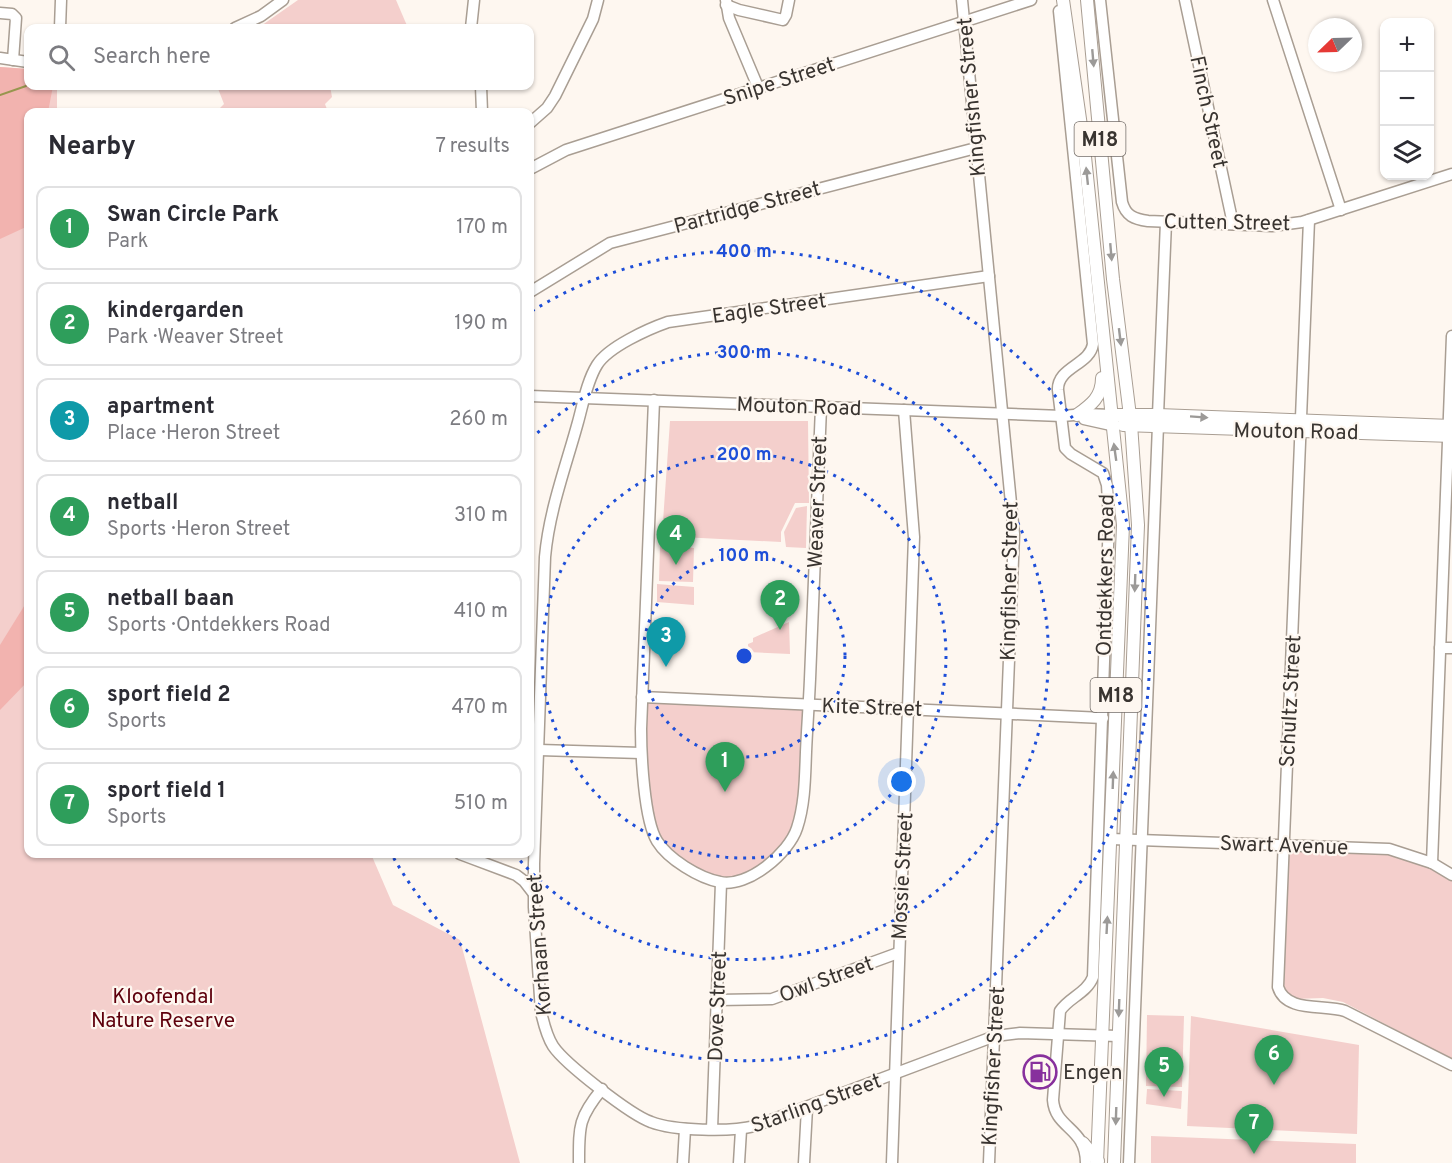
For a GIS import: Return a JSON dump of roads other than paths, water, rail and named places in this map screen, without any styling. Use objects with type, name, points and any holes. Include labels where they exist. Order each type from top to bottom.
[{"type":"main road","name":"Ontdekkers Road","points":[[1063,0],[1084,147],[1123,525],[1102,1037],[1094,1162]]},
{"type":"main road","name":"Ontdekkers Road","points":[[1087,0],[1112,267],[1130,419],[1138,525],[1114,1163]]},
{"type":"main road","points":[[1069,416],[1094,402],[1100,391],[1103,339]]},
{"type":"main road","name":"Mouton Road","points":[[1111,420],[1450,431]]},
{"type":"main road","points":[[1083,1143],[1094,1162]]},
{"type":"street","points":[[60,24],[61,0]]},
{"type":"street","points":[[244,24],[261,16],[283,0]]},
{"type":"street","points":[[471,24],[474,0]]},
{"type":"street","points":[[534,119],[547,108],[555,96],[593,20],[598,0]]},
{"type":"street","points":[[726,3],[739,10],[783,20],[789,0]]},
{"type":"street","name":"Kingfisher Street","points":[[962,0],[1014,534],[988,1163]]},
{"type":"street","name":"Snipe Street","points":[[534,168],[566,150],[1031,0]]},
{"type":"street","name":"Ontdekkers Road","points":[[1058,0],[1093,341],[1089,354],[1059,380],[1058,390],[1069,416],[1064,443],[1067,451],[1101,471],[1107,485],[1108,556],[1093,977],[1087,987],[1061,1009],[1054,1108],[1059,1117],[1083,1143]]},
{"type":"street","name":"Cutten Street","points":[[1100,0],[1122,202],[1128,215],[1137,220],[1272,226],[1309,220],[1452,174]]},
{"type":"street","name":"Finch Street","points":[[1185,0],[1233,224]]},
{"type":"street","points":[[1273,0],[1341,210]]},
{"type":"street","points":[[726,3],[729,18],[758,87]]},
{"type":"street","points":[[0,13],[12,14],[16,18],[13,60]]},
{"type":"street","points":[[0,58],[24,61]]},
{"type":"street","points":[[481,90],[482,108]]},
{"type":"street","name":"Partridge Street","points":[[534,290],[610,243],[976,148]]},
{"type":"street","name":"Schultz Street","points":[[1309,220],[1278,983],[1281,996],[1285,1000],[1295,1004],[1331,1007],[1345,1011],[1452,1065]]},
{"type":"street","points":[[1129,1163],[1166,222]]},
{"type":"street","name":"Eagle Street","points":[[585,398],[595,369],[607,354],[668,322],[989,276]]},
{"type":"street","points":[[1432,863],[1452,336]]},
{"type":"street","name":"Mouton Road","points":[[534,396],[1004,413],[1111,420]]},
{"type":"street","name":"Korhaan Street","points":[[545,1028],[540,995],[534,864],[546,540],[585,398]]},
{"type":"street","points":[[654,400],[641,753],[651,826],[658,842],[679,864],[721,883],[743,878],[771,863],[781,854],[794,837],[803,801],[809,704]]},
{"type":"street","name":"Weaver Street","points":[[809,704],[821,407]]},
{"type":"street","name":"Mossie Street","points":[[892,1163],[914,537],[904,410]]},
{"type":"street","points":[[1440,648],[1452,648]]},
{"type":"street","name":"Kite Street","points":[[642,697],[1102,718]]},
{"type":"street","points":[[539,750],[641,753]]},
{"type":"street","name":"Swart Avenue","points":[[1111,838],[1389,849],[1432,863],[1452,875]]},
{"type":"street","points":[[471,858],[516,875],[534,894]]},
{"type":"street","points":[[516,875],[526,871],[534,864]]},
{"type":"street","name":"Dove Street","points":[[712,1129],[721,883]]},
{"type":"street","name":"Owl Street","points":[[717,1000],[771,999],[898,953]]},
{"type":"street","name":"Starling Street","points":[[545,1028],[560,1054],[602,1089],[651,1122],[685,1129],[741,1130],[807,1108],[995,1036],[1020,1033],[1058,1033],[1118,1036]]},
{"type":"street","points":[[579,1163],[579,1132],[582,1117],[602,1089]]},
{"type":"street","points":[[804,1163],[807,1108]]},
{"type":"street","points":[[683,1163],[685,1129]]},
{"type":"street","points":[[739,1163],[741,1130]]},
{"type":"waterway","points":[[0,95],[24,87]]},
{"type":"place","name":"netball","points":[[676,565]]},
{"type":"place","name":"kindergarden","points":[[780,630]]},
{"type":"place","name":"apartment","points":[[666,667]]},
{"type":"place","name":"Swan Circle Park","points":[[725,792]]},
{"type":"place","name":"Engen","points":[[1040,1072]]},
{"type":"place","name":"sport field 2","points":[[1274,1085]]},
{"type":"place","name":"netball baan","points":[[1164,1097]]},
{"type":"place","name":"sport field 1","points":[[1254,1154]]},
{"type":"park label","name":"Kloofendal Nature Reserve","points":[[163,1008]]}]
